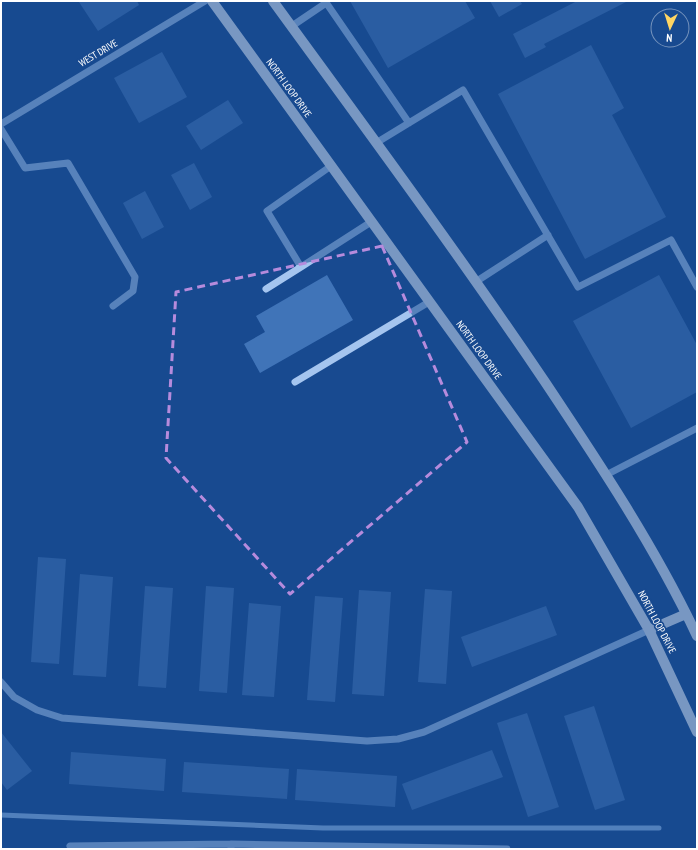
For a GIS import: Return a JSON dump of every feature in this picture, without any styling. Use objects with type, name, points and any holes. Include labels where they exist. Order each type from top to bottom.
[{"type":"main road","name":"NORTH LOOP DRIVE","points":[[212,1],[578,507],[649,630],[697,732]]},
{"type":"main road","points":[[273,1],[477,281],[625,504],[697,636]]},
{"type":"main road","points":[[649,630],[686,614]]},
{"type":"street","name":"WEST DRIVE","points":[[1,124],[206,1]]},
{"type":"street","points":[[292,26],[325,2],[409,123]]},
{"type":"street","points":[[376,143],[462,90],[578,287],[671,240],[697,287]]},
{"type":"street","points":[[1,129],[25,168],[68,164],[135,277],[133,291],[113,306]]},
{"type":"street","points":[[301,267],[267,212],[330,166]]},
{"type":"street","points":[[266,289],[371,222]]},
{"type":"street","points":[[477,281],[548,235]]},
{"type":"street","points":[[295,382],[429,302]]},
{"type":"street","points":[[606,475],[697,428]]},
{"type":"street","points":[[1,682],[14,697],[37,710],[62,718],[367,741],[390,739],[424,732],[649,630]]},
{"type":"street","points":[[73,849],[70,846],[507,849]]},
{"type":"highlighted area","points":[[382,246],[467,442],[290,594],[166,458],[176,292]]},
{"type":"building","points":[[137,1],[139,5],[98,31],[79,2]]},
{"type":"building","points":[[350,1],[465,1],[475,18],[388,68]]},
{"type":"building","points":[[490,1],[520,1],[522,4],[499,17]]},
{"type":"building","points":[[577,1],[628,1],[544,44],[546,47],[525,58],[513,34]]},
{"type":"building","points":[[591,45],[624,108],[612,115],[666,217],[585,259],[498,94]]},
{"type":"building","points":[[162,52],[187,97],[139,123],[114,78]]},
{"type":"building","points":[[228,100],[243,123],[201,150],[186,126]]},
{"type":"building","points":[[194,163],[212,197],[190,210],[171,175]]},
{"type":"building","points":[[145,191],[164,227],[142,239],[123,203]]},
{"type":"building","points":[[327,275],[353,320],[260,373],[244,344],[265,332],[256,316]]},
{"type":"building","points":[[659,275],[697,345],[697,392],[631,428],[573,321]]},
{"type":"building","points":[[38,557],[66,559],[59,664],[31,662]]},
{"type":"building","points":[[80,574],[113,577],[106,677],[73,675]]},
{"type":"building","points":[[145,586],[173,588],[166,688],[138,686]]},
{"type":"building","points":[[206,586],[234,588],[227,693],[199,691]]},
{"type":"building","points":[[425,589],[452,591],[446,684],[418,682]]},
{"type":"building","points":[[359,590],[391,592],[384,696],[352,694]]},
{"type":"building","points":[[315,596],[343,598],[335,702],[307,700]]},
{"type":"building","points":[[249,603],[281,606],[274,697],[242,695]]},
{"type":"building","points":[[546,606],[557,635],[472,667],[461,637]]},
{"type":"building","points":[[594,706],[625,800],[595,810],[564,716]]},
{"type":"building","points":[[527,713],[559,807],[528,817],[497,723]]},
{"type":"building","points":[[1,732],[32,771],[7,790],[1,782]]},
{"type":"building","points":[[492,750],[503,777],[412,810],[402,784]]},
{"type":"building","points":[[71,752],[166,759],[164,791],[69,784]]},
{"type":"building","points":[[184,762],[289,769],[287,799],[182,792]]},
{"type":"building","points":[[297,769],[397,776],[395,807],[295,800]]},
{"type":"waterway","points":[[1,815],[323,828],[659,828]]}]
